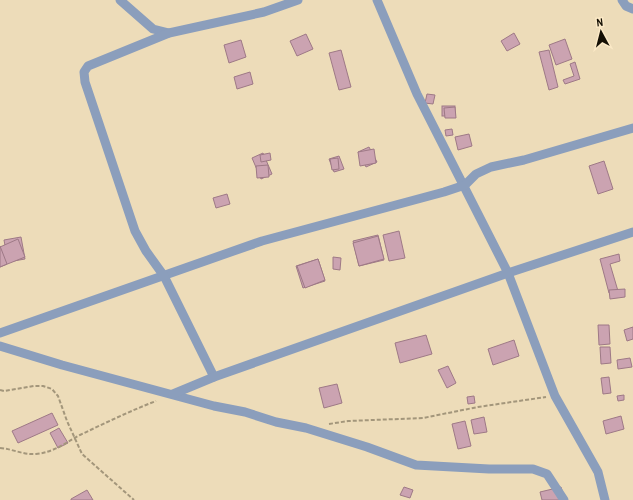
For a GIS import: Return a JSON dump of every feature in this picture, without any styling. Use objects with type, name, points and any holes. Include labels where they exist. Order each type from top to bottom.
[{"type":"street","points":[[120,0],[153,29],[169,33]]},
{"type":"street","points":[[214,377],[164,276],[146,251],[135,231],[91,102],[85,82],[84,72],[88,66],[169,33],[264,12],[298,0]]},
{"type":"street","points":[[377,0],[417,94],[508,273],[554,396],[598,472],[605,500]]},
{"type":"street","points":[[622,0],[626,6],[633,9]]},
{"type":"street","points":[[0,334],[262,241],[429,196],[464,185],[476,174],[491,167],[524,160],[633,128]]},
{"type":"street","points":[[173,394],[214,377],[508,273],[633,232]]},
{"type":"street","points":[[0,346],[214,406],[245,412],[276,422],[306,428],[367,447],[416,465],[489,469],[533,469],[547,474],[564,500]]},
{"type":"path","points":[[0,390],[4,391],[34,386],[43,386],[52,389],[58,396],[82,454],[134,500]]},
{"type":"path","points":[[0,448],[11,449],[22,454],[37,454],[58,448],[128,412],[173,394]]},
{"type":"path","points":[[327,424],[348,421],[423,418],[478,407],[554,396]]},
{"type":"building","points":[[514,33],[520,44],[507,51],[501,41]]},
{"type":"building","points":[[306,34],[313,49],[297,56],[290,41]]},
{"type":"building","points":[[565,39],[572,59],[556,65],[549,45]]},
{"type":"building","points":[[241,40],[246,57],[229,63],[224,45]]},
{"type":"building","points":[[341,50],[351,87],[339,90],[329,53]]},
{"type":"building","points":[[549,50],[558,87],[549,90],[539,52]]},
{"type":"building","points":[[575,62],[580,79],[565,84],[563,80],[574,76],[570,64]]},
{"type":"building","points":[[250,72],[253,84],[237,89],[234,77]]},
{"type":"building","points":[[427,94],[435,95],[433,104],[425,103]]},
{"type":"building","points":[[442,106],[455,106],[455,116],[442,116]]},
{"type":"building","points":[[455,107],[456,118],[445,118],[444,108]]},
{"type":"building","points":[[452,129],[453,135],[446,136],[445,130]]},
{"type":"building","points":[[469,134],[472,146],[458,150],[455,137]]},
{"type":"building","points":[[369,147],[377,162],[366,167],[358,152]]},
{"type":"building","points":[[374,149],[376,163],[360,166],[358,152]]},
{"type":"building","points":[[263,153],[272,174],[261,179],[252,158]]},
{"type":"building","points":[[270,153],[271,160],[261,162],[260,155]]},
{"type":"building","points":[[339,156],[344,169],[334,172],[329,159]]},
{"type":"building","points":[[338,158],[339,169],[332,170],[330,159]]},
{"type":"building","points":[[604,161],[613,189],[598,194],[589,166]]},
{"type":"building","points":[[268,165],[269,177],[257,178],[256,166]]},
{"type":"building","points":[[227,194],[230,204],[216,208],[213,198]]},
{"type":"building","points":[[399,231],[405,258],[389,261],[383,235]]},
{"type":"building","points":[[378,235],[384,260],[359,266],[353,241]]},
{"type":"building","points":[[378,236],[384,259],[359,266],[353,243]]},
{"type":"building","points":[[21,237],[25,259],[8,262],[4,240]]},
{"type":"building","points":[[18,239],[25,257],[0,267],[0,247]]},
{"type":"building","points":[[0,246],[7,264],[0,267]]},
{"type":"building","points":[[619,254],[620,261],[610,264],[618,291],[609,293],[600,259]]},
{"type":"building","points":[[333,257],[341,258],[340,270],[333,269]]},
{"type":"building","points":[[318,259],[325,281],[303,288],[296,266]]},
{"type":"building","points":[[318,259],[325,280],[305,288],[297,266]]},
{"type":"building","points":[[625,289],[625,297],[610,299],[609,290]]},
{"type":"building","points":[[598,325],[609,325],[610,344],[599,345]]},
{"type":"building","points":[[633,327],[633,339],[627,341],[624,330]]},
{"type":"building","points":[[426,335],[432,354],[400,363],[395,343]]},
{"type":"building","points":[[514,340],[519,356],[493,365],[488,349]]},
{"type":"building","points":[[600,347],[610,347],[611,363],[601,364]]},
{"type":"building","points":[[630,358],[632,367],[618,369],[617,360]]},
{"type":"building","points":[[448,366],[456,383],[447,388],[438,370]]},
{"type":"building","points":[[609,377],[611,393],[603,394],[601,378]]},
{"type":"building","points":[[337,384],[342,403],[324,408],[319,388]]},
{"type":"building","points":[[624,395],[624,400],[618,401],[617,396]]},
{"type":"building","points":[[474,396],[475,403],[468,404],[467,397]]},
{"type":"building","points":[[52,413],[58,425],[18,443],[12,431]]},
{"type":"building","points":[[621,416],[624,429],[606,434],[603,421]]},
{"type":"building","points":[[484,417],[487,432],[474,434],[471,420]]},
{"type":"building","points":[[465,421],[471,446],[458,449],[452,424]]},
{"type":"building","points":[[59,428],[68,443],[58,448],[50,433]]},
{"type":"building","points":[[404,487],[413,490],[410,498],[400,495]]},
{"type":"building","points":[[561,487],[565,500],[542,500],[540,492]]},
{"type":"building","points":[[87,490],[93,500],[71,500],[71,499]]}]
